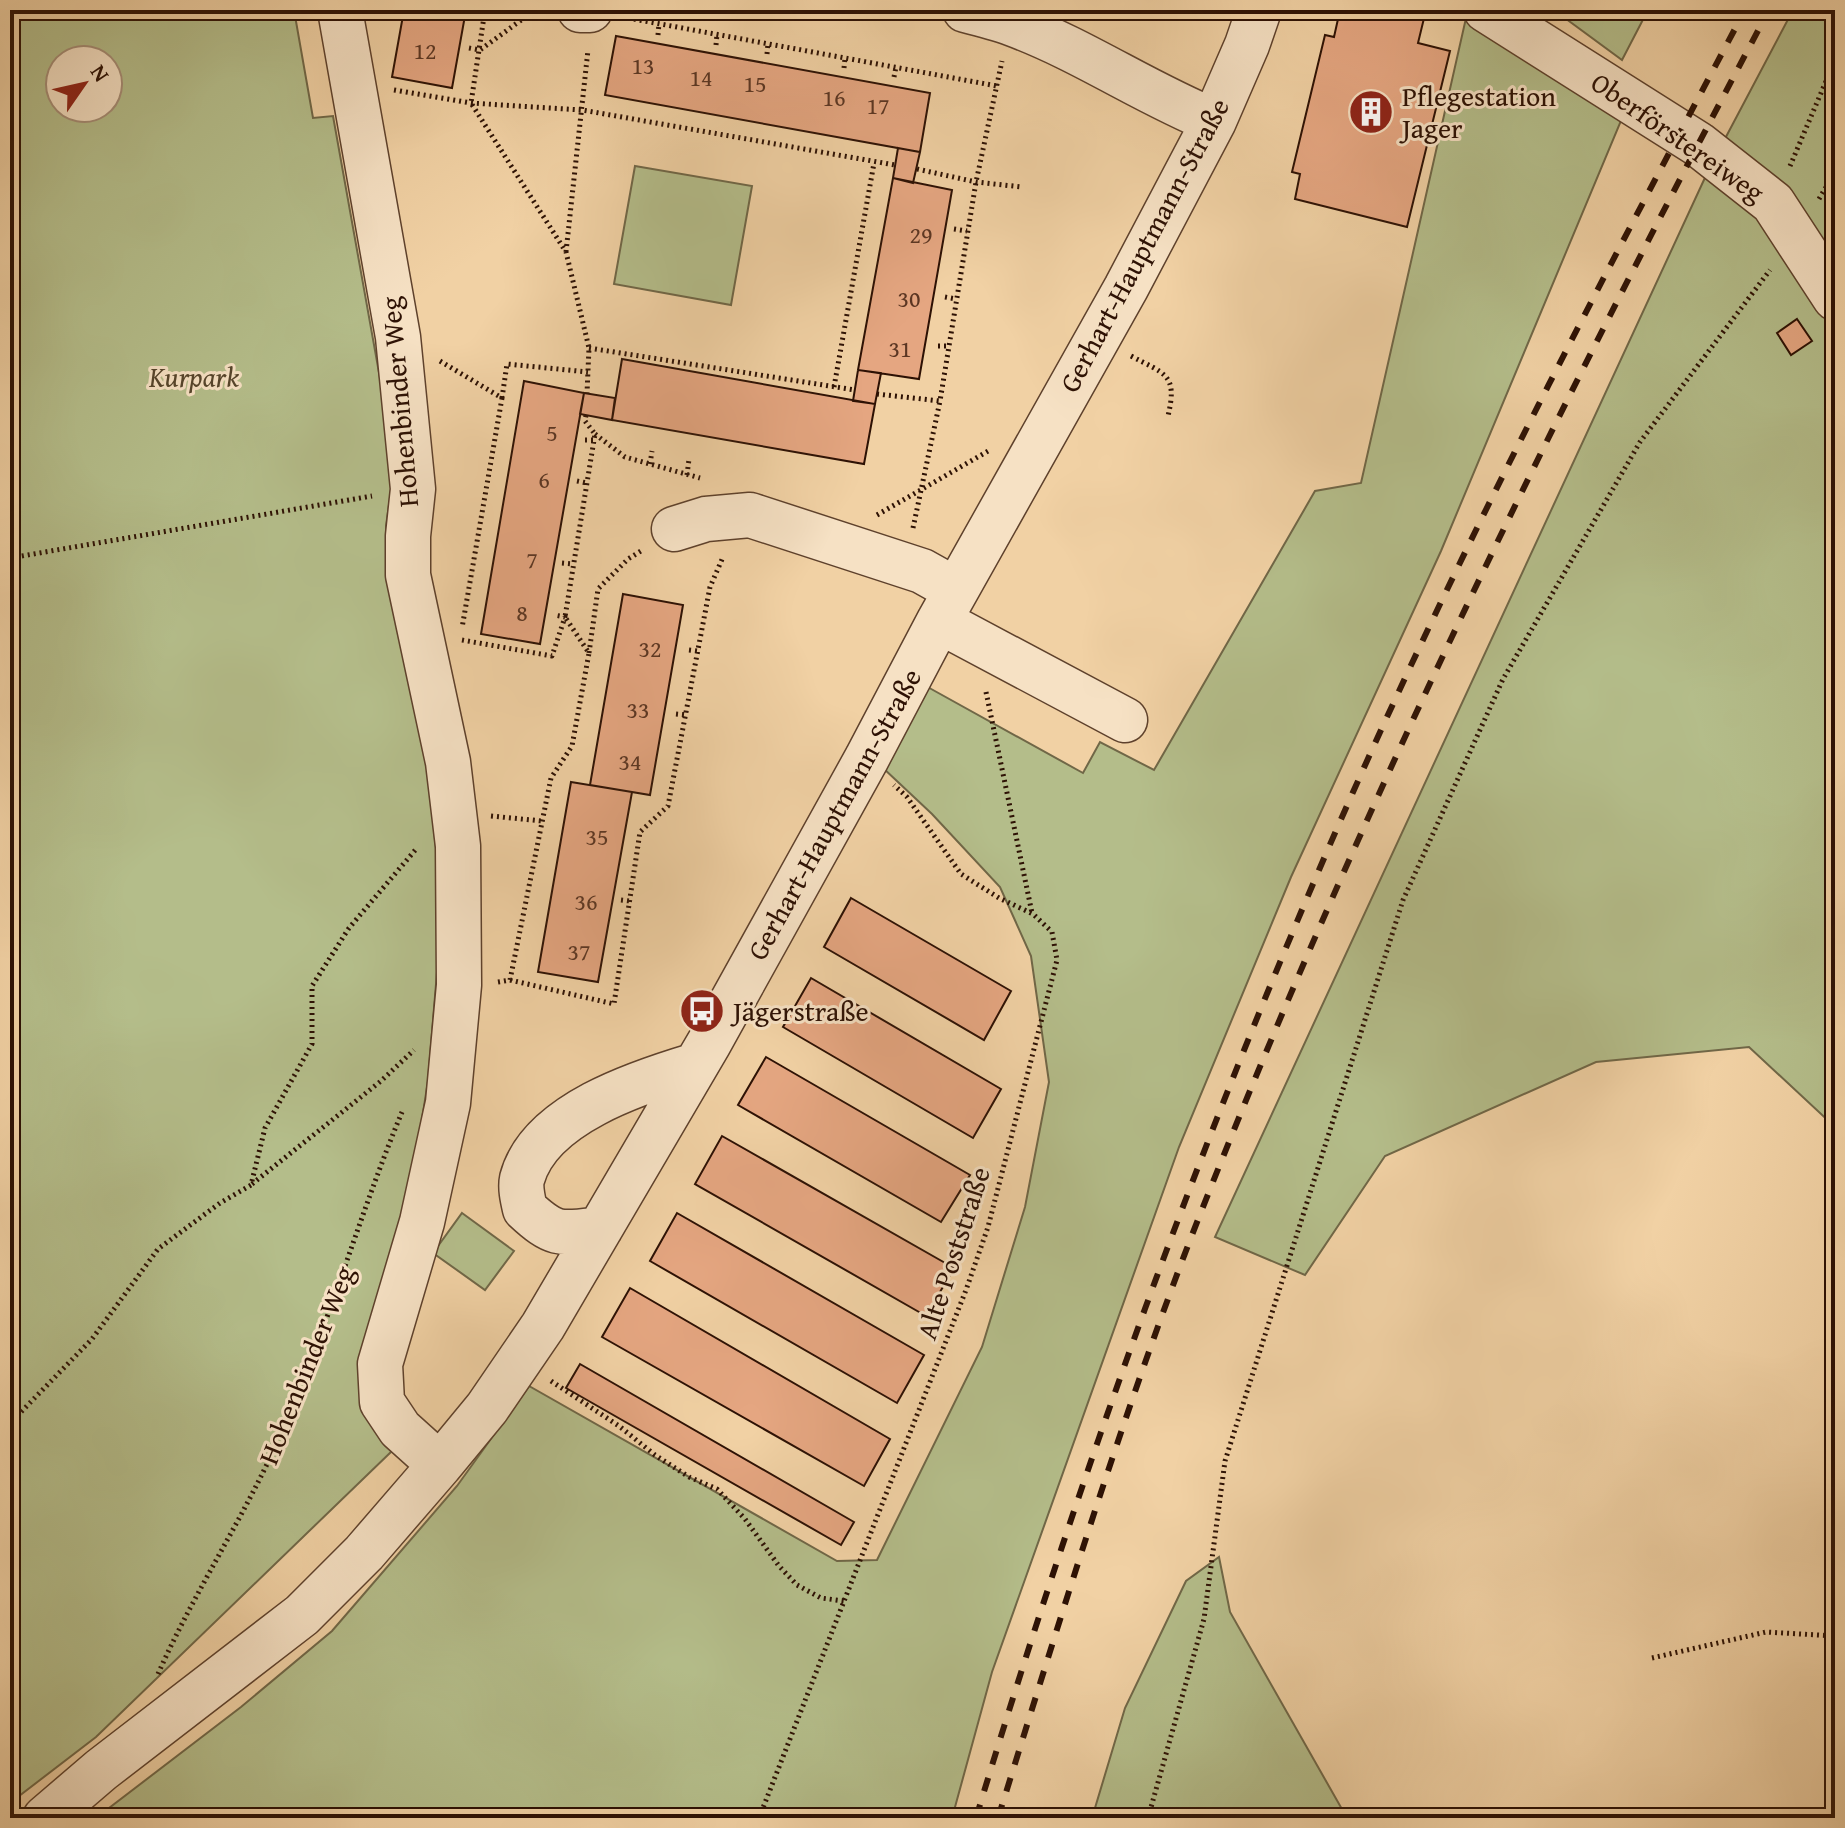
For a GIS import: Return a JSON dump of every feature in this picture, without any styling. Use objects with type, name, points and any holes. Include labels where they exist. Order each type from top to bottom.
[{"type":"street","name":"Hohenbinder Weg","points":[[340,10],[398,337],[413,489],[408,575],[448,762],[456,829],[459,985],[448,1103],[422,1222],[380,1364],[382,1402],[400,1429],[440,1465]]},
{"type":"street","points":[[965,10],[1011,23],[1094,62],[1173,105],[1214,121]]},
{"type":"street","name":"Gerhart-Hauptmann-Straße","points":[[45,1818],[101,1770],[302,1615],[364,1553],[440,1465],[487,1408],[521,1358],[696,1065],[867,758],[957,617],[1098,338],[1214,121],[1259,10]]},
{"type":"street","name":"Oberförstereiweg","points":[[1486,10],[1698,144],[1784,220],[1835,298]]},
{"type":"street","points":[[674,529],[706,519],[750,515],[922,571],[957,617],[1125,720]]},
{"type":"street","points":[[600,1229],[567,1234],[546,1229],[525,1209],[521,1181],[534,1152],[561,1125],[604,1100],[652,1079],[696,1065]]},
{"type":"path","points":[[485,10],[471,103],[566,252],[589,348],[587,393]]},
{"type":"path","points":[[469,48],[480,50],[535,10]]},
{"type":"path","points":[[566,252],[593,21],[659,23],[997,86]]},
{"type":"path","points":[[658,35],[659,23]]},
{"type":"path","points":[[912,531],[940,401],[976,182],[1011,23]]},
{"type":"path","points":[[716,45],[717,34]]},
{"type":"path","points":[[767,54],[768,43]]},
{"type":"path","points":[[844,68],[845,58]]},
{"type":"path","points":[[1148,1818],[1204,1619],[1225,1461],[1403,900],[1503,679],[1640,442],[1784,220],[1835,60]]},
{"type":"path","points":[[894,77],[896,67]]},
{"type":"path","points":[[353,85],[471,103],[582,110],[895,165]]},
{"type":"path","points":[[834,387],[874,163]]},
{"type":"path","points":[[917,169],[976,182],[1022,187]]},
{"type":"path","points":[[954,229],[967,231]]},
{"type":"path","points":[[945,297],[956,299]]},
{"type":"path","points":[[398,337],[502,398]]},
{"type":"path","points":[[1098,338],[1161,372],[1171,382],[1173,397],[1168,416]]},
{"type":"path","points":[[938,346],[949,346]]},
{"type":"path","points":[[589,348],[855,390]]},
{"type":"path","points":[[588,372],[507,364],[460,640],[552,656],[565,617],[595,437]]},
{"type":"path","points":[[877,394],[940,401]]},
{"type":"path","points":[[586,415],[585,421],[595,437],[625,457]]},
{"type":"path","points":[[585,440],[595,437]]},
{"type":"path","points":[[830,542],[1001,443]]},
{"type":"path","points":[[650,464],[652,451]]},
{"type":"path","points":[[687,475],[689,459]]},
{"type":"path","points":[[577,481],[587,483]]},
{"type":"path","points":[[10,558],[413,489]]},
{"type":"path","points":[[459,985],[510,980],[614,1004],[620,948],[640,832],[668,806],[673,761],[686,715],[710,587],[741,516]]},
{"type":"path","points":[[510,980],[551,778],[572,746],[598,589],[628,559],[674,529]]},
{"type":"path","points":[[562,563],[573,564]]},
{"type":"path","points":[[554,615],[565,617],[589,653]]},
{"type":"path","points":[[957,617],[1033,914]]},
{"type":"path","points":[[689,650],[698,651]]},
{"type":"path","points":[[676,714],[686,715]]},
{"type":"path","points":[[867,758],[907,797],[961,874],[999,898],[1033,914]]},
{"type":"path","points":[[251,1185],[265,1128],[312,1044],[312,986],[349,928],[418,848],[456,829],[542,821]]},
{"type":"path","points":[[632,837],[639,839]]},
{"type":"path","points":[[621,900],[630,901]]},
{"type":"path","name":"Alte Poststraße","points":[[759,1818],[988,1227],[1057,960],[1052,932],[1033,914]]},
{"type":"path","points":[[10,1415],[20,1413],[92,1339],[158,1249],[220,1203],[251,1185],[381,1081],[415,1049]]},
{"type":"path","name":"Hohenbinder Weg","points":[[156,1678],[178,1628],[242,1517],[281,1435],[403,1110]]},
{"type":"path","points":[[521,1358],[562,1391],[619,1426],[655,1455],[689,1477],[717,1489],[797,1585],[821,1598],[844,1601]]},
{"type":"path","points":[[1652,1658],[1766,1632],[1835,1636]]},
{"type":"green space","name":"Kurpark","points":[[10,10],[294,10],[313,118],[333,116],[395,462],[386,526],[386,577],[428,769],[438,869],[437,972],[428,1081],[408,1208],[393,1450],[96,1737],[10,1803]]},
{"type":"green space","points":[[1554,10],[1648,10],[1622,60]]},
{"type":"green space","points":[[1793,10],[1835,10],[1835,1127],[1749,1047],[1596,1062],[1385,1156],[1305,1275],[1215,1237],[1709,169]]},
{"type":"green space","points":[[1466,18],[1623,116],[1441,551],[1291,877],[1179,1147],[992,1672],[952,1818],[96,1818],[241,1707],[332,1631],[457,1486],[529,1386],[837,1561],[877,1560],[982,1347],[1025,1207],[1049,1082],[1031,956],[1000,887],[932,814],[882,767],[924,685],[1083,773],[1100,742],[1154,770],[1315,491],[1361,483]]},
{"type":"green space","points":[[635,166],[752,186],[731,305],[614,284]]},
{"type":"green space","points":[[462,1213],[514,1251],[485,1290],[433,1253]]},
{"type":"green space","points":[[1219,1557],[1230,1612],[1347,1818],[1092,1818],[1125,1708],[1186,1581]]},
{"type":"building","points":[[404,10],[466,10],[452,88],[392,77]]},
{"type":"building","name":"Pflegestation Jager","points":[[1340,10],[1426,10],[1418,43],[1450,51],[1407,227],[1295,199],[1300,174],[1292,172],[1325,35],[1334,37]]},
{"type":"building","points":[[616,36],[930,93],[920,152],[605,95]]},
{"type":"building","points":[[898,148],[920,152],[913,183],[893,178]]},
{"type":"building","points":[[893,178],[952,190],[919,379],[858,370]]},
{"type":"building","points":[[1797,319],[1812,341],[1791,355],[1777,333]]},
{"type":"building","points":[[622,359],[875,404],[864,464],[612,420]]},
{"type":"building","points":[[858,370],[881,373],[875,404],[853,401]]},
{"type":"building","points":[[524,381],[584,393],[540,644],[481,634]]},
{"type":"building","points":[[584,393],[615,398],[612,420],[580,414]]},
{"type":"building","points":[[623,594],[683,605],[650,795],[590,785]]},
{"type":"building","points":[[571,782],[632,792],[598,982],[538,972]]},
{"type":"building","points":[[851,898],[1011,991],[984,1040],[824,947]]},
{"type":"building","points":[[811,978],[1001,1089],[973,1138],[783,1027]]},
{"type":"building","points":[[766,1057],[970,1175],[941,1222],[738,1105]]},
{"type":"building","points":[[722,1136],[954,1268],[926,1316],[695,1184]]},
{"type":"building","points":[[677,1213],[924,1355],[897,1403],[650,1261]]},
{"type":"building","points":[[630,1288],[890,1439],[864,1486],[602,1337]]},
{"type":"building","points":[[580,1364],[854,1522],[841,1545],[566,1388]]},
{"type":"railway","points":[[976,1818],[1052,1577],[1134,1339],[1223,1103],[1319,870],[1418,651],[1523,436],[1745,10]]},
{"type":"railway","points":[[998,1818],[1093,1516],[1144,1366],[1199,1217],[1262,1062],[1396,756],[1467,606],[1614,307],[1769,10]]},
{"type":"place","name":"Pflegestation Jager","points":[[1371,112]]},
{"type":"place","name":"Jägerstraße","points":[[702,1011]]}]
